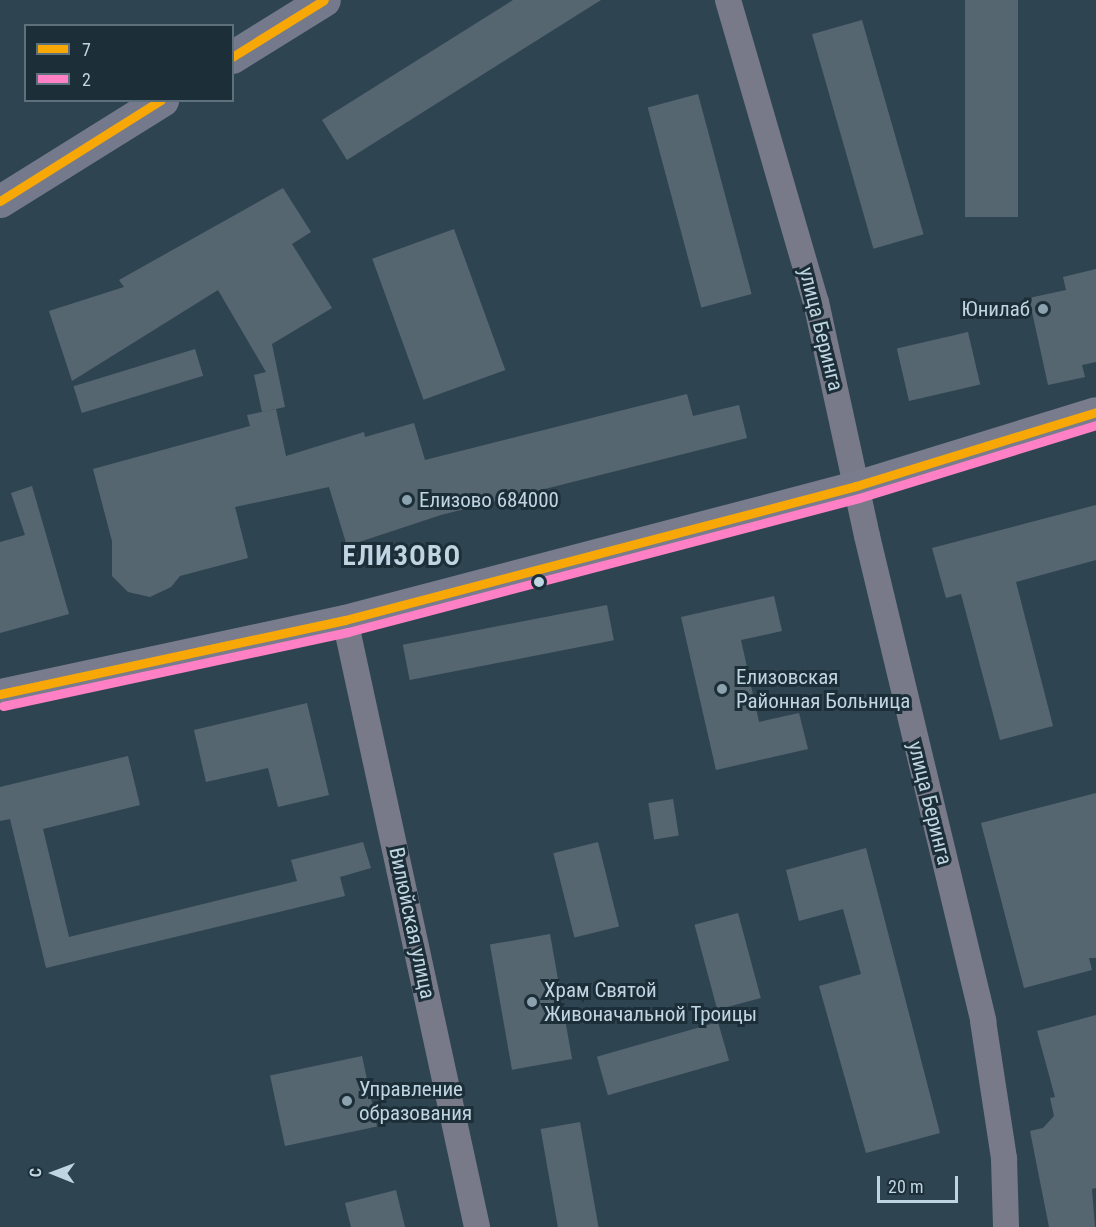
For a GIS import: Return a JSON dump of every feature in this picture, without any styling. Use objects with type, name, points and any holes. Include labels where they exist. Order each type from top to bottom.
[{"type":"main road","points":[[234,56],[324,0]]},
{"type":"main road","points":[[0,201],[159,102]]},
{"type":"main road","points":[[0,694],[345,620],[856,486],[1096,412]]},
{"type":"street","name":"улица Беринга","points":[[728,0],[816,302],[856,486],[983,1021],[1004,1159],[1006,1227]]},
{"type":"street","name":"Вилюйская улица","points":[[345,620],[477,1227]]},
{"type":"building","points":[[513,0],[601,0],[347,160],[322,120]]},
{"type":"building","points":[[965,0],[1018,0],[1018,217],[965,217]]},
{"type":"building","points":[[862,20],[923,234],[873,249],[812,34]]},
{"type":"building","points":[[698,94],[752,294],[701,307],[648,107]]},
{"type":"building","points":[[283,188],[311,232],[292,244],[332,308],[272,344],[285,407],[262,412],[254,375],[266,372],[218,290],[72,381],[49,311],[124,287],[119,280]]},
{"type":"building","points":[[454,229],[505,370],[424,400],[372,259]]},
{"type":"building","points":[[1096,269],[1096,362],[1082,365],[1085,377],[1048,385],[1029,298],[1066,290],[1063,277]]},
{"type":"building","points":[[968,332],[980,385],[909,401],[897,348]]},
{"type":"building","points":[[195,349],[203,376],[82,413],[74,386]]},
{"type":"building","points":[[687,394],[693,416],[739,405],[747,438],[441,515],[347,546],[329,487],[235,507],[248,558],[180,576],[171,587],[150,597],[128,592],[112,576],[112,541],[93,469],[250,426],[247,415],[276,409],[286,456],[364,432],[365,437],[414,423],[425,460]]},
{"type":"building","points":[[32,486],[69,614],[0,633],[0,542],[25,535],[11,493]]},
{"type":"building","points":[[1096,505],[1096,560],[1016,582],[1053,726],[1000,740],[961,594],[946,598],[932,548]]},
{"type":"building","points":[[774,596],[782,631],[741,640],[759,722],[799,713],[808,749],[716,770],[681,617]]},
{"type":"building","points":[[607,605],[614,640],[410,680],[403,645]]},
{"type":"building","points":[[307,703],[329,795],[278,807],[268,768],[206,782],[194,730]]},
{"type":"building","points":[[128,756],[140,805],[43,829],[69,937],[297,881],[291,860],[363,842],[371,868],[340,877],[345,896],[46,968],[10,819],[0,821],[0,787]]},
{"type":"building","points":[[1096,793],[1096,958],[1089,958],[1092,970],[1024,988],[981,823]]},
{"type":"building","points":[[673,799],[679,836],[654,839],[648,803]]},
{"type":"building","points":[[598,842],[619,926],[574,938],[553,853]]},
{"type":"building","points":[[866,848],[940,1133],[866,1153],[819,986],[861,974],[843,909],[799,921],[786,870]]},
{"type":"building","points":[[738,913],[761,998],[717,1010],[695,925]]},
{"type":"building","name":"Храм Святой Живоначальной Троицы","points":[[550,934],[572,1059],[512,1070],[490,945]]},
{"type":"building","points":[[1096,1015],[1096,1188],[1092,1189],[1095,1227],[1049,1227],[1030,1131],[1043,1128],[1054,1116],[1050,1098],[1055,1097],[1037,1031]]},
{"type":"building","points":[[718,1022],[729,1060],[608,1095],[597,1057]]},
{"type":"building","points":[[362,1056],[377,1126],[285,1146],[270,1076]]},
{"type":"building","points":[[580,1122],[599,1227],[558,1227],[541,1129]]},
{"type":"building","points":[[396,1190],[405,1227],[351,1227],[345,1203]]},
{"type":"transit line","name":"7","points":[[234,56],[324,0]]},
{"type":"transit line","name":"7","points":[[0,201],[158,102]]},
{"type":"transit line","name":"7","points":[[0,694],[345,620],[856,486],[1096,412]]},
{"type":"transit line","name":"2","points":[[3,706],[348,632],[859,498],[1096,425]]},
{"type":"place","name":"Юнилаб","points":[[1043,309]]},
{"type":"place","name":"Елизово 684000","points":[[407,500]]},
{"type":"place","name":"Елизовская Районная Больница","points":[[722,689]]},
{"type":"place","name":"Храм Святой Живоначальной Троицы","points":[[532,1002]]},
{"type":"place","name":"Управление образования","points":[[347,1101]]},
{"type":"district","name":"ЕЛИЗОВО","points":[[402,557]]}]
